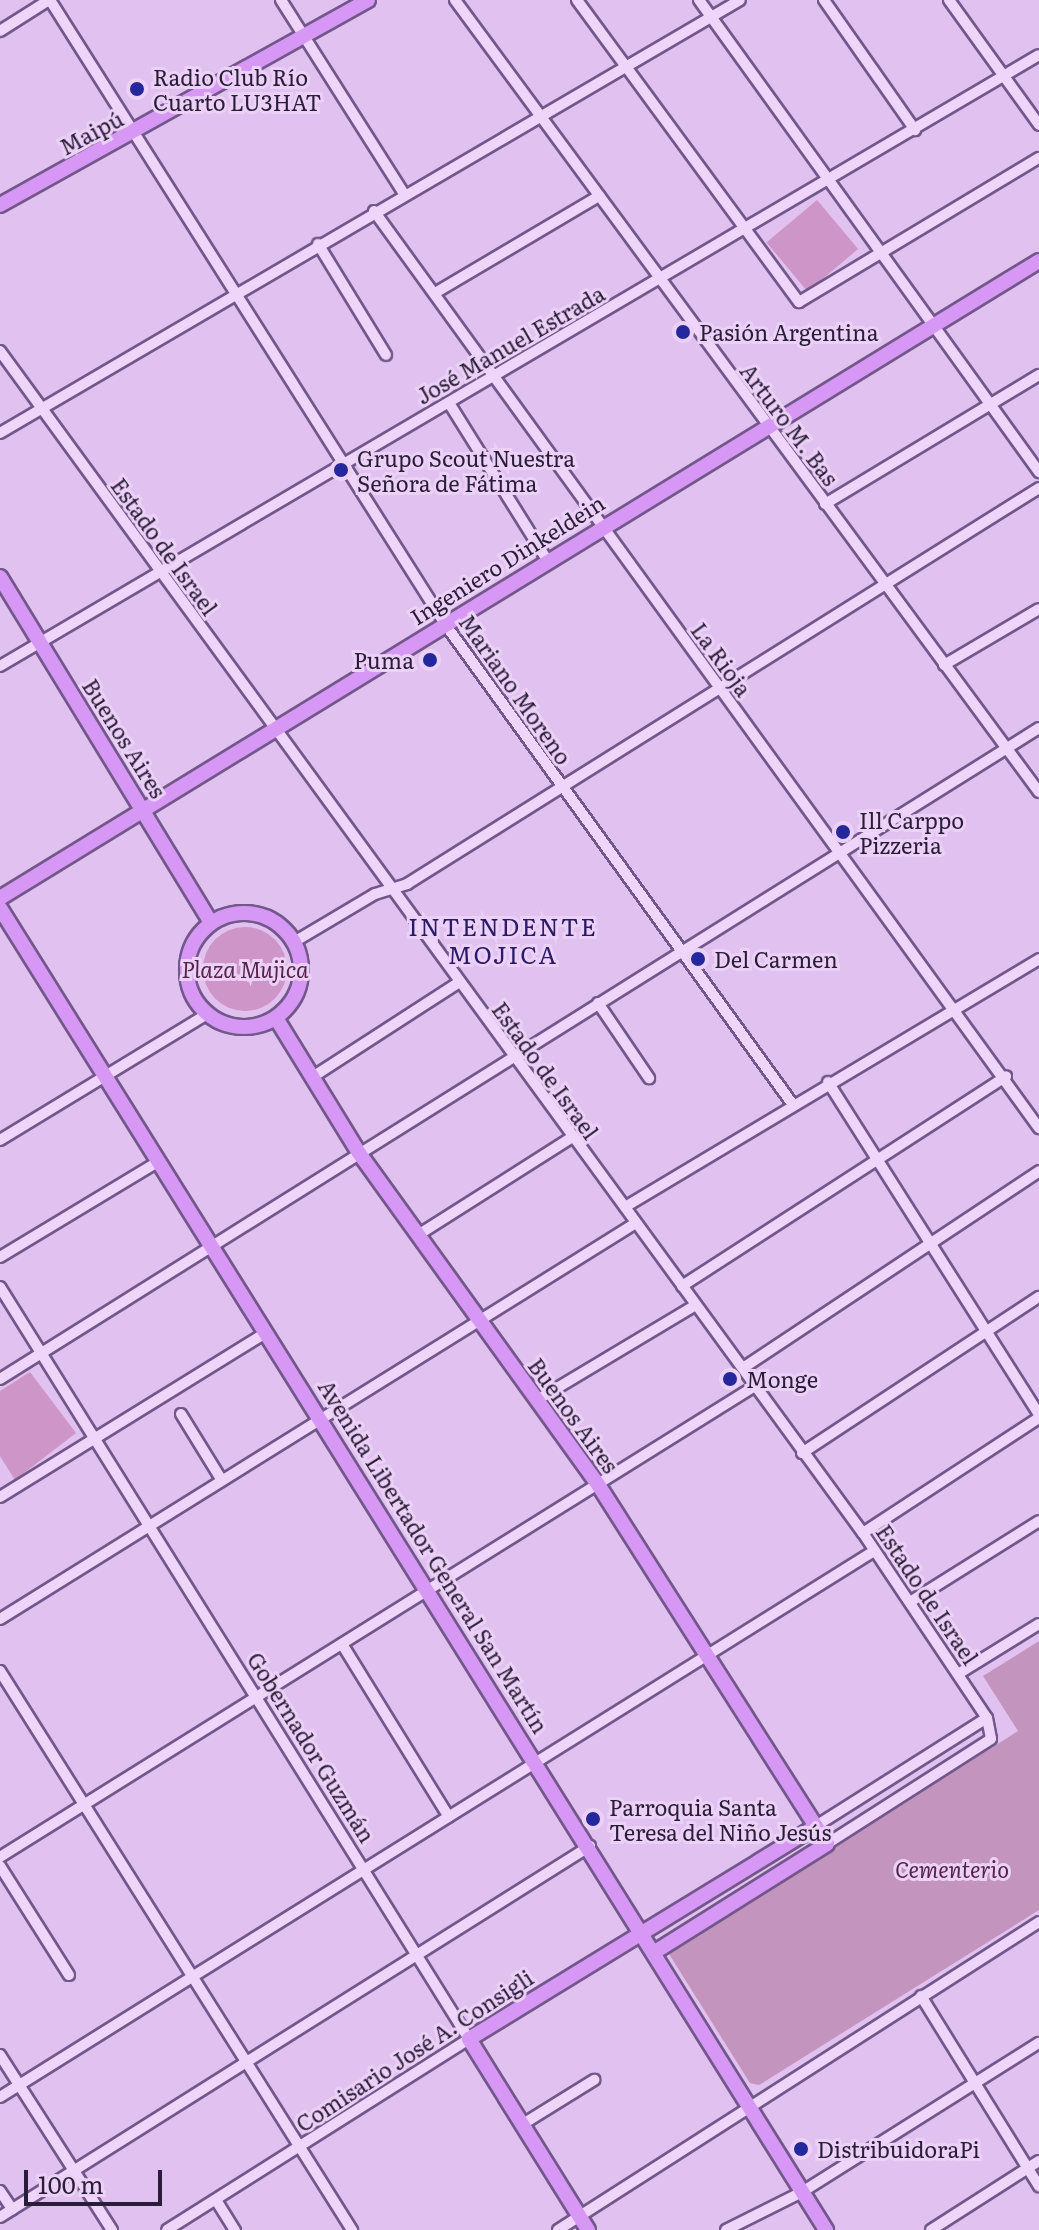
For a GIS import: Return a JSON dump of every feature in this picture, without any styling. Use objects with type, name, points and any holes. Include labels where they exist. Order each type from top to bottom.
[{"type":"main road","name":"Maipú","points":[[0,205],[135,133],[368,0]]},
{"type":"main road","name":"Ingeniero Dinkeldein","points":[[0,898],[144,811],[272,727],[1039,261]]},
{"type":"main road","name":"Buenos Aires","points":[[0,577],[211,922]]},
{"type":"main road","name":"Avenida Libertador General San Martín","points":[[0,908],[590,1846],[826,2230]]},
{"type":"main road","points":[[248,912],[266,917],[294,942],[299,984],[276,1018],[240,1028],[207,1014],[189,989],[187,959],[211,922],[248,912]]},
{"type":"main road","name":"Buenos Aires","points":[[276,1018],[359,1153],[599,1486],[827,1844]]},
{"type":"main road","name":"Comisario José A. Consigli","points":[[469,2039],[816,1826]]},
{"type":"main road","points":[[655,1952],[827,1844]]},
{"type":"main road","name":"Gobernador Guzmán","points":[[469,2039],[588,2230]]},
{"type":"street","points":[[0,31],[50,0]]},
{"type":"street","name":"Mariano Moreno","points":[[50,0],[135,133],[232,295],[445,624],[791,1102]]},
{"type":"street","points":[[281,0],[404,194]]},
{"type":"street","name":"Arturo M. Bas","points":[[455,0],[881,583],[1039,792]]},
{"type":"street","points":[[577,0],[743,230],[799,302],[1039,158]]},
{"type":"street","points":[[699,0],[931,328],[1039,472]]},
{"type":"street","points":[[0,433],[374,211],[740,0]]},
{"type":"street","points":[[824,0],[915,130]]},
{"type":"street","points":[[949,0],[1039,125]]},
{"type":"street","name":"José Manuel Estrada","points":[[0,666],[660,281],[1039,55]]},
{"type":"street","points":[[435,293],[599,196]]},
{"type":"street","name":"La Rioja","points":[[374,211],[826,839],[842,851],[958,1006],[1039,1128]]},
{"type":"street","points":[[318,244],[386,355]]},
{"type":"street","name":"Estado de Israel","points":[[0,351],[571,1138],[625,1207],[863,1533],[987,1718],[991,1739],[827,1844]]},
{"type":"street","points":[[825,504],[1039,375]]},
{"type":"street","points":[[449,403],[547,560]]},
{"type":"street","points":[[294,942],[391,888],[560,786],[881,583],[1039,488]]},
{"type":"street","points":[[944,665],[1039,609]]},
{"type":"street","points":[[0,1379],[1039,728]]},
{"type":"street","points":[[625,1207],[791,1102],[1039,959]]},
{"type":"street","points":[[311,1078],[458,983]]},
{"type":"street","points":[[598,1003],[649,1078]]},
{"type":"street","points":[[0,1140],[207,1014]]},
{"type":"street","points":[[682,1286],[1006,1076]]},
{"type":"street","points":[[828,1082],[1039,1416],[863,1533]]},
{"type":"street","points":[[418,1235],[571,1138]]},
{"type":"street","points":[[0,1257],[159,1161]]},
{"type":"street","points":[[743,1368],[1039,1171]]},
{"type":"street","points":[[0,1619],[636,1223]]},
{"type":"street","name":"Gobernador Guzmán","points":[[0,1287],[469,2039]]},
{"type":"street","points":[[802,1453],[1039,1297]]},
{"type":"street","points":[[537,1400],[696,1305]]},
{"type":"street","points":[[0,1497],[266,1333]]},
{"type":"street","points":[[0,1857],[428,1587],[599,1486],[755,1386]]},
{"type":"street","points":[[181,1414],[221,1479]]},
{"type":"street","points":[[910,1602],[1039,1521]]},
{"type":"street","points":[[0,2097],[874,1551]]},
{"type":"street","points":[[958,1674],[1039,1624]]},
{"type":"street","points":[[342,1644],[449,1817]]},
{"type":"street","points":[[0,1671],[352,2230]]},
{"type":"street","points":[[816,1826],[987,1718]]},
{"type":"street","points":[[0,2217],[590,1846]]},
{"type":"street","points":[[0,1866],[69,1975]]},
{"type":"street","points":[[558,2230],[1039,1922]]},
{"type":"street","points":[[921,1996],[1039,2186]]},
{"type":"street","name":"Comisario José A. Consigli","points":[[167,2230],[469,2039]]},
{"type":"street","points":[[726,2230],[802,2192],[1039,2043]]},
{"type":"street","points":[[0,2055],[112,2230]]},
{"type":"street","points":[[523,2124],[594,2080]]},
{"type":"street","points":[[931,2230],[1039,2161]]},
{"type":"street","points":[[0,2191],[12,2209]]},
{"type":"street","points":[[216,2200],[235,2230]]},
{"type":"green space","points":[[817,200],[858,249],[808,291],[766,242]]},
{"type":"green space","name":"Plaza Mujica","points":[[245,927],[261,930],[275,939],[284,953],[287,969],[284,985],[275,999],[261,1008],[245,1011],[229,1008],[215,999],[206,985],[203,969],[206,953],[215,939],[229,930]]},
{"type":"green space","points":[[30,1372],[76,1433],[15,1480],[0,1456],[0,1391]]},
{"type":"green space","name":"Cementerio","points":[[1039,1641],[1039,1910],[759,2085],[750,2083],[669,1954],[1018,1731],[983,1676]]},
{"type":"place","name":"Radio Club Río Cuarto LU3HAT","points":[[137,89]]},
{"type":"place","name":"Pasión Argentina","points":[[683,332]]},
{"type":"place","name":"Grupo Scout Nuestra Señora de Fátima","points":[[341,470]]},
{"type":"place","name":"Puma","points":[[430,660]]},
{"type":"place","name":"Ill Carppo Pizzeria","points":[[843,832]]},
{"type":"place","name":"Del Carmen","points":[[698,959]]},
{"type":"place","name":"Monge","points":[[730,1379]]},
{"type":"place","name":"Parroquia Santa Teresa del Niño Jesús","points":[[593,1819]]},
{"type":"place","name":"DistribuidoraPi","points":[[801,2149]]},
{"type":"district","name":"INTENDENTE MOJICA","points":[[503,940]]}]
